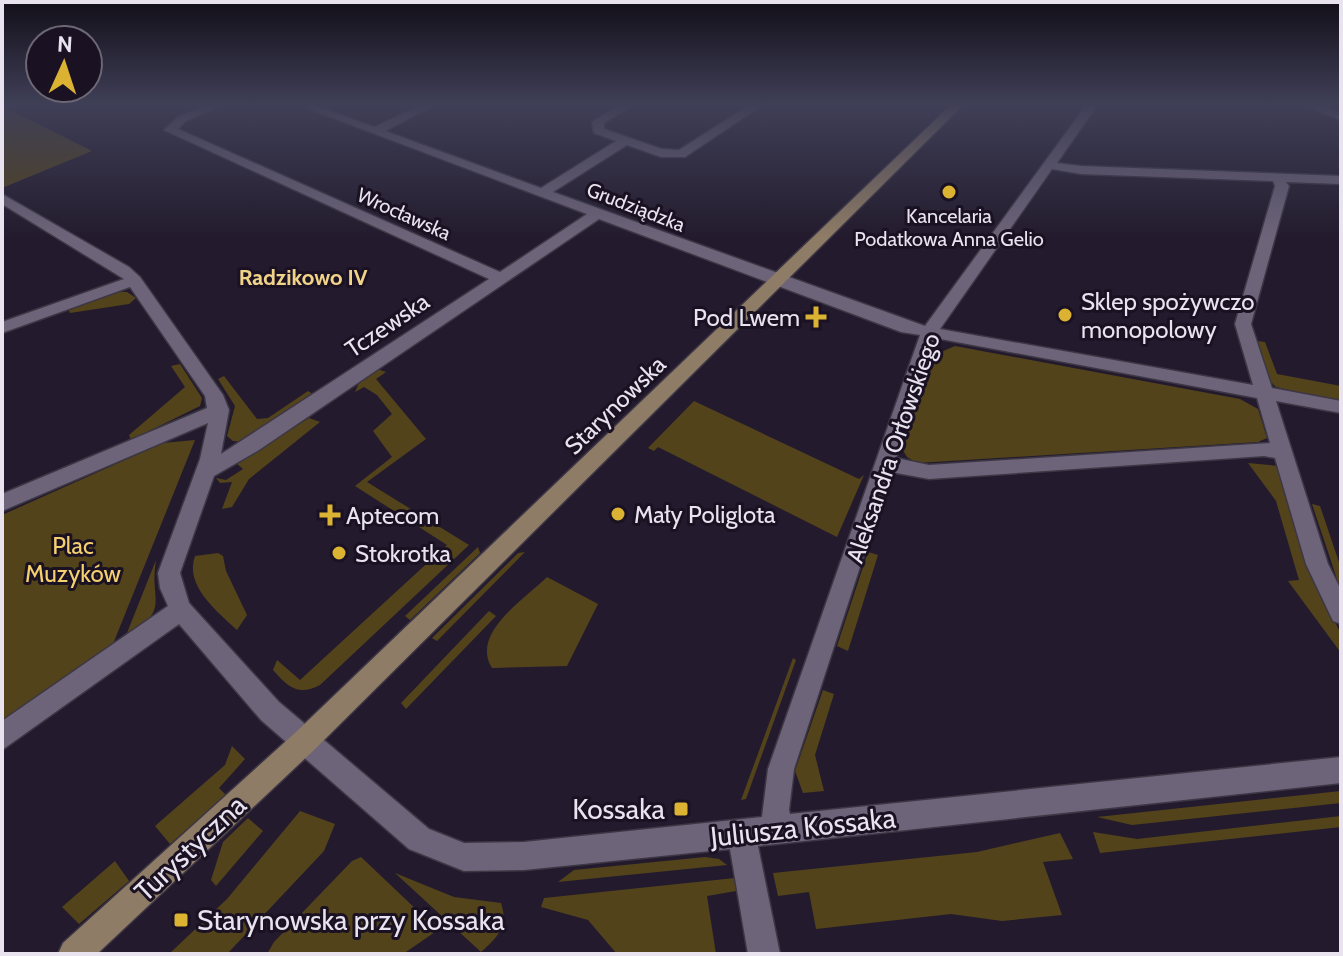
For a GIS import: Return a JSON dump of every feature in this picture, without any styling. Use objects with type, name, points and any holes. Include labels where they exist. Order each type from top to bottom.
[{"type":"street","name":"Wrocławska","points":[[212,149],[500,278]]},
{"type":"street","name":"Grudziądzka","points":[[423,149],[892,324],[1341,407]]},
{"type":"street","points":[[543,193],[613,149]]},
{"type":"street","points":[[646,149],[681,154],[689,149]]},
{"type":"street","name":"Starynowska","points":[[305,741],[913,149]]},
{"type":"street","name":"Aleksandra Orłowskiego","points":[[778,830],[775,810],[781,769],[887,464],[929,332],[1061,149]]},
{"type":"street","points":[[1049,165],[1081,170],[1341,180]]},
{"type":"street","points":[[1278,178],[1282,186],[1243,324],[1317,564],[1341,614]]},
{"type":"street","points":[[2,737],[181,610],[171,588],[169,573],[216,436],[220,410],[214,395],[135,280],[115,264],[8,205]]},
{"type":"street","name":"Tczewska","points":[[203,473],[252,445],[597,214]]},
{"type":"street","points":[[2,328],[135,280]]},
{"type":"street","points":[[2,503],[220,410]]},
{"type":"street","points":[[887,464],[929,472],[1264,449],[1285,453]]},
{"type":"street","name":"Juliusza Kossaka","points":[[181,610],[270,711],[419,839],[464,857],[524,856],[1341,770]]},
{"type":"street","name":"Turystyczna","points":[[74,954],[305,741]]},
{"type":"street","points":[[741,833],[764,954]]},
{"type":"green space","points":[[2,149],[92,151],[2,188]]},
{"type":"green space","points":[[115,292],[127,292],[136,298],[129,304],[70,313],[68,309]]},
{"type":"green space","points":[[1257,341],[1265,342],[1277,374],[1341,386],[1341,402],[1276,387],[1268,379]]},
{"type":"green space","points":[[955,346],[1240,399],[1258,409],[1267,438],[1258,442],[917,463],[907,457],[902,449],[934,350],[941,352]]},
{"type":"green space","points":[[180,364],[202,398],[200,406],[131,440],[129,435],[185,387],[171,366]]},
{"type":"green space","points":[[374,368],[386,372],[376,379],[426,439],[367,482],[469,545],[320,685],[299,690],[288,685],[273,670],[277,660],[300,680],[447,545],[355,486],[392,457],[373,431],[392,414],[377,395],[364,387],[355,392],[362,376]]},
{"type":"green space","points":[[224,376],[257,419],[268,418],[308,391],[316,396],[245,442],[233,441],[227,436],[235,406],[218,379]]},
{"type":"green space","points":[[694,401],[859,479],[864,475],[837,537],[658,447],[654,451],[648,448]]},
{"type":"green space","points":[[309,418],[320,422],[249,479],[232,507],[222,509],[232,482],[220,483],[216,478],[226,480],[243,469],[236,463]]},
{"type":"green space","name":"Plac Muzyków","points":[[195,440],[111,649],[2,726],[2,515],[163,443]]},
{"type":"green space","points":[[1248,463],[1279,466],[1305,562],[1341,634],[1341,653],[1288,581],[1299,580],[1276,501]]},
{"type":"green space","points":[[1312,504],[1320,506],[1341,568],[1341,591]]},
{"type":"green space","points":[[478,547],[480,553],[410,620],[405,616]]},
{"type":"green space","points":[[525,552],[437,641],[432,638],[518,553]]},
{"type":"green space","points":[[868,552],[878,555],[848,651],[837,646]]},
{"type":"green space","points":[[218,553],[223,556],[226,571],[247,615],[237,630],[212,607],[194,578],[195,556]]},
{"type":"green space","points":[[156,560],[154,610],[150,618],[129,636],[127,633]]},
{"type":"green space","points":[[547,577],[598,604],[567,666],[492,668],[487,655],[488,642],[494,630],[514,606]]},
{"type":"green space","points":[[489,611],[496,616],[406,709],[401,703]]},
{"type":"green space","points":[[793,658],[796,660],[746,799],[741,800]]},
{"type":"green space","points":[[823,690],[834,694],[815,755],[824,791],[803,793],[795,771]]},
{"type":"green space","points":[[232,746],[245,759],[219,788],[226,795],[170,844],[155,826],[225,765]]},
{"type":"green space","points":[[1341,791],[1341,803],[1132,825],[1097,817]]},
{"type":"green space","points":[[300,811],[335,824],[324,851],[227,954],[169,954],[227,899]]},
{"type":"green space","points":[[1341,816],[1341,827],[1100,853],[1093,832],[1137,839]]},
{"type":"green space","points":[[248,818],[263,831],[216,886],[211,880],[223,842]]},
{"type":"green space","points":[[1060,833],[1073,859],[1043,862],[1062,915],[1002,921],[951,914],[816,929],[809,892],[778,896],[773,873],[977,852]]},
{"type":"green space","points":[[361,857],[438,930],[403,954],[267,954],[274,942],[352,861]]},
{"type":"green space","points":[[705,857],[719,859],[727,865],[558,882],[574,870]]},
{"type":"green space","points":[[115,861],[129,881],[79,924],[62,907]]},
{"type":"green space","points":[[395,873],[454,897],[501,903],[504,918],[500,931],[481,952]]},
{"type":"green space","points":[[735,878],[736,891],[707,896],[716,954],[617,954],[588,920],[541,907],[544,898]]},
{"type":"place","name":"Kancelaria Podatkowa Anna Gelio","points":[[949,192]]},
{"type":"place","name":"Sklep spożywczo monopolowy","points":[[1065,315]]},
{"type":"place","name":"Pod Lwem","points":[[816,317]]},
{"type":"place","name":"Mały Poliglota","points":[[618,514]]},
{"type":"place","name":"Aptecom","points":[[330,515]]},
{"type":"place","name":"Stokrotka","points":[[339,553]]},
{"type":"place","name":"Kossaka","points":[[681,809]]},
{"type":"place","name":"Starynowska przy Kossaka","points":[[181,920]]},
{"type":"district","name":"Radzikowo IV","points":[[303,277]]}]
